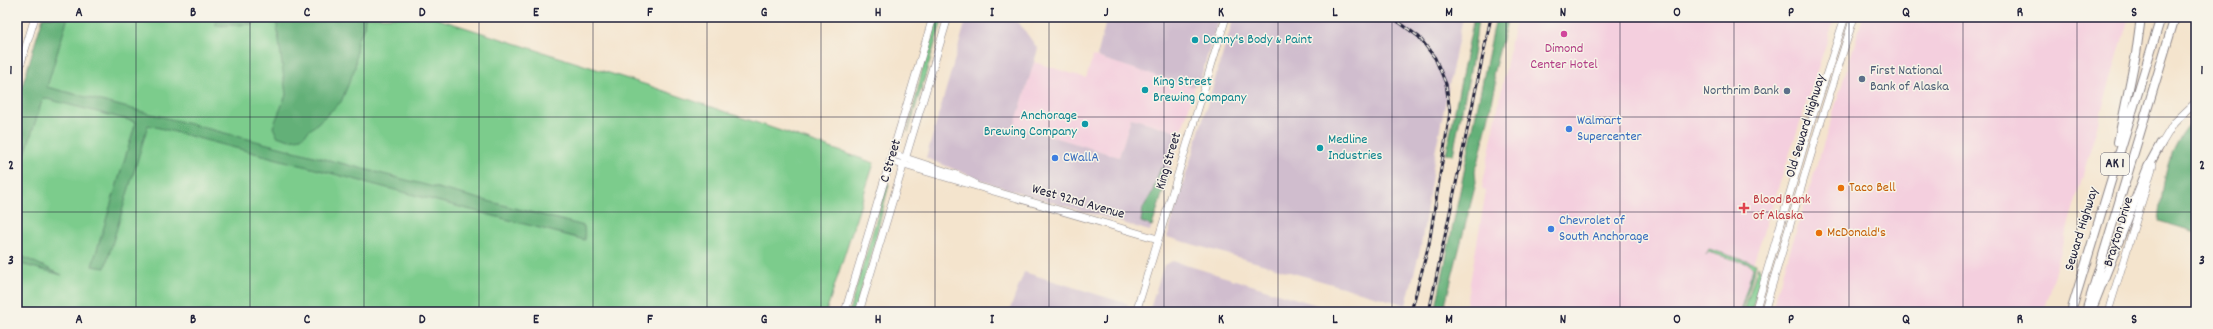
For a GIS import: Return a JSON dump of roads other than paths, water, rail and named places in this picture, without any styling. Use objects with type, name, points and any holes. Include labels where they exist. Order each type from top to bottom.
[{"type":"highway","points":[[2108,190],[2136,54],[2141,17]]},
{"type":"highway","name":"Seward Highway","points":[[2071,312],[2161,17]]},
{"type":"highway","name":"Seward Highway","points":[[2086,312],[2175,17]]},
{"type":"highway","points":[[2194,17],[2196,21]]},
{"type":"highway","points":[[2091,312],[2148,167],[2161,143]]},
{"type":"main road","points":[[17,76],[35,17]]},
{"type":"main road","name":"C Street","points":[[845,312],[933,17]]},
{"type":"main road","name":"C Street","points":[[859,312],[948,17]]},
{"type":"main road","name":"King Street","points":[[1136,312],[1226,17]]},
{"type":"main road","name":"Old Seward Highway","points":[[1754,312],[1809,128],[1845,17]]},
{"type":"main road","points":[[1848,36],[1851,17]]},
{"type":"main road","name":"Old Seward Highway","points":[[1764,312],[1854,17]]},
{"type":"main road","name":"Brayton Drive","points":[[2108,312],[2148,177],[2161,143],[2174,123],[2196,102]]},
{"type":"main road","name":"West 92nd Avenue","points":[[893,154],[957,174],[990,190]]},
{"type":"main road","name":"West 92nd Avenue","points":[[890,161],[1158,240]]},
{"type":"railway","points":[[1392,17],[1419,37],[1435,58],[1446,84],[1450,112],[1429,244],[1411,312]]},
{"type":"railway","points":[[1429,312],[1491,17]]},
{"type":"place","name":"Dimond Center Hotel","points":[[1564,34]]},
{"type":"place","name":"Danny's Body & Paint","points":[[1195,40]]},
{"type":"place","name":"First National Bank of Alaska","points":[[1862,79]]},
{"type":"place","name":"King Street Brewing Company","points":[[1145,90]]},
{"type":"place","name":"Northrim Bank","points":[[1787,91]]},
{"type":"place","name":"Anchorage Brewing Company","points":[[1085,124]]},
{"type":"place","name":"Walmart Supercenter","points":[[1569,129]]},
{"type":"place","name":"Medline Industries","points":[[1320,148]]},
{"type":"place","name":"CWallA","points":[[1055,158]]},
{"type":"place","name":"Taco Bell","points":[[1841,188]]},
{"type":"place","name":"Blood Bank of Alaska","points":[[1744,208]]},
{"type":"place","name":"Chevrolet of South Anchorage","points":[[1551,229]]},
{"type":"place","name":"McDonald's","points":[[1819,233]]}]
